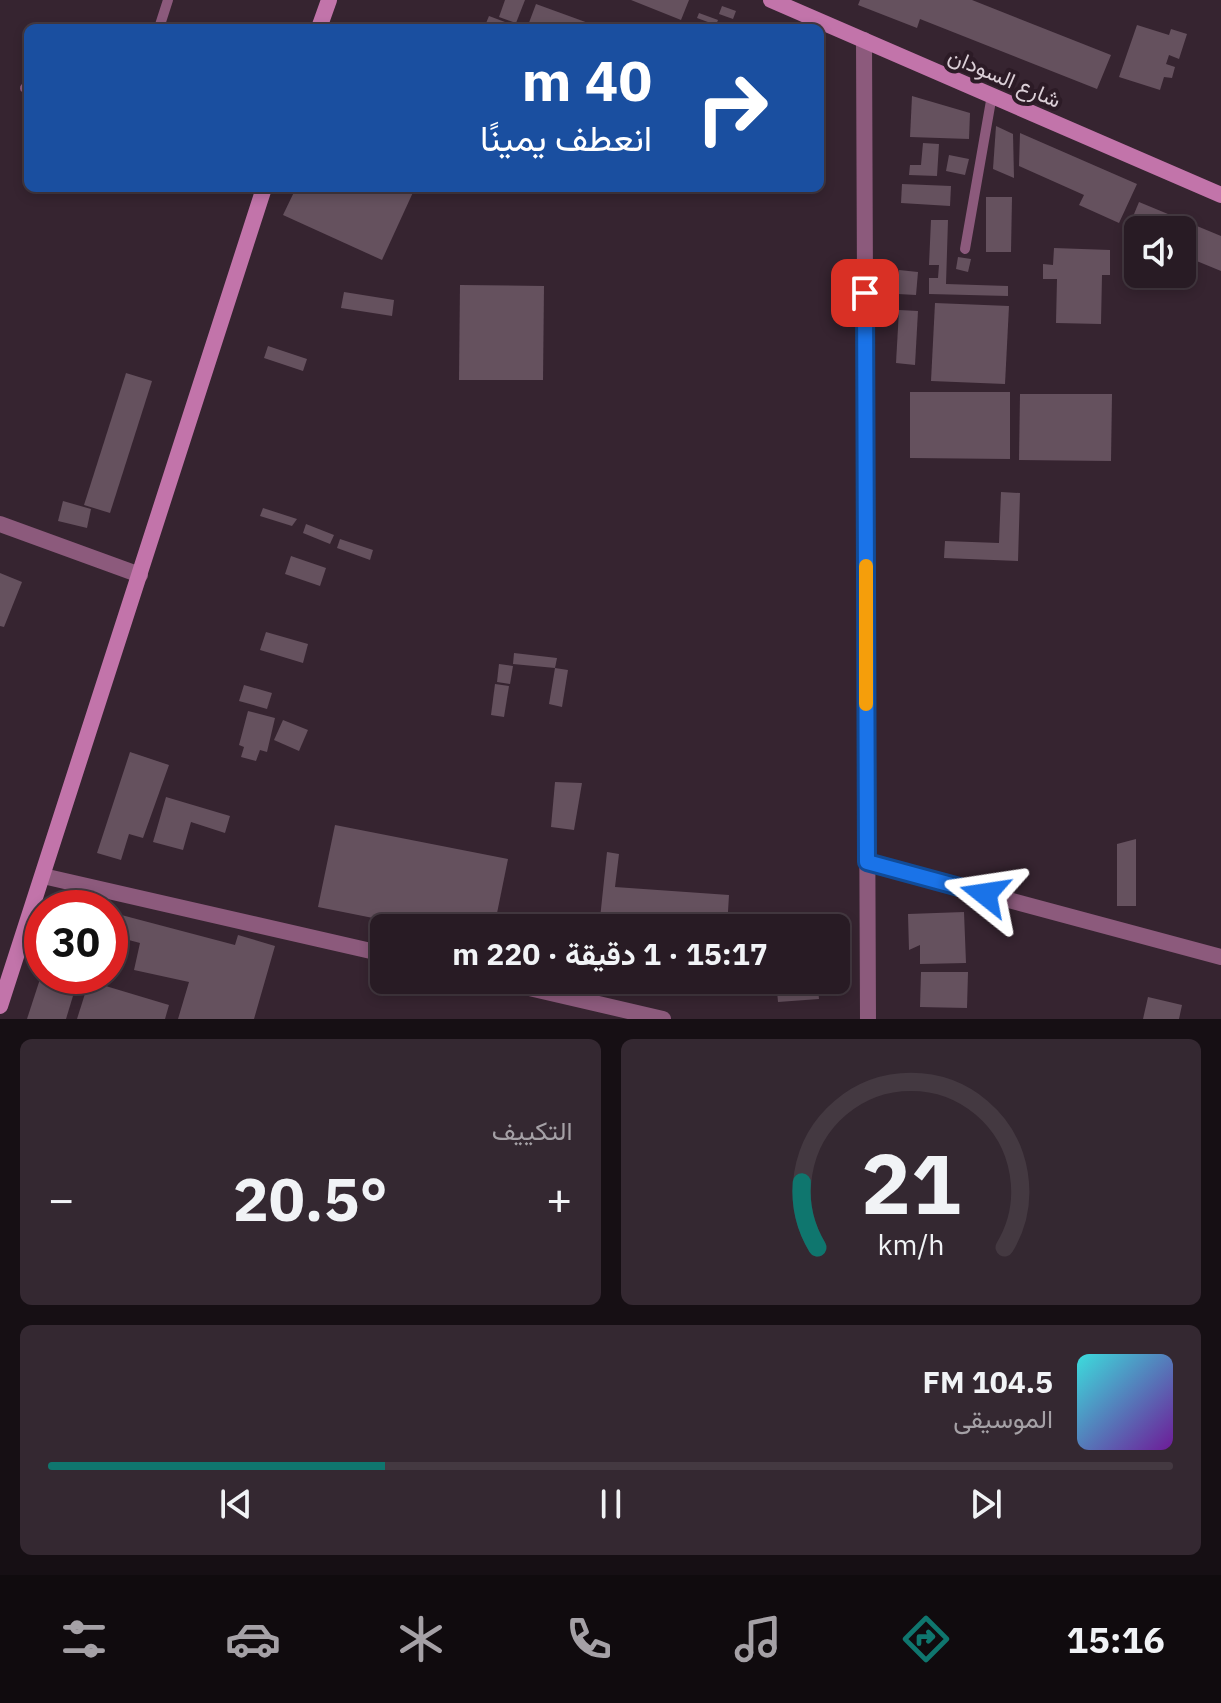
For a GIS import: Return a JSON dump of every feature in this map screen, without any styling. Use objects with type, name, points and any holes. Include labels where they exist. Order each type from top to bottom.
[{"type":"main road","points":[[320,24],[329,0]]},
{"type":"main road","name":"شارع السودان","points":[[771,0],[1221,195]]},
{"type":"main road","points":[[0,1006],[263,192]]},
{"type":"street","points":[[864,40],[868,1019]]},
{"type":"street","points":[[0,524],[140,575]]},
{"type":"street","points":[[867,862],[1221,957]]},
{"type":"street","points":[[43,876],[370,951]]},
{"type":"street","points":[[555,994],[663,1019]]},
{"type":"lane","points":[[160,24],[168,0]]},
{"type":"lane","points":[[965,249],[992,95]]},
{"type":"building","points":[[505,0],[525,0],[516,23],[499,17]]},
{"type":"building","points":[[631,0],[689,0],[681,20]]},
{"type":"building","points":[[860,0],[972,0],[1111,55],[1097,89],[920,19],[917,28],[858,5]]},
{"type":"building","points":[[536,4],[591,24],[528,24]]},
{"type":"building","points":[[722,6],[736,11],[733,19],[719,14]]},
{"type":"building","points":[[699,13],[718,20],[713,24],[697,18]]},
{"type":"building","points":[[489,16],[505,22],[504,24],[486,24]]},
{"type":"building","points":[[1137,25],[1169,35],[1171,29],[1187,34],[1179,59],[1169,55],[1166,64],[1175,67],[1172,78],[1164,77],[1160,90],[1119,77]]},
{"type":"building","points":[[912,96],[970,113],[969,139],[910,137]]},
{"type":"building","points":[[996,126],[1013,134],[1014,178],[993,169]]},
{"type":"building","points":[[1020,133],[1137,184],[1119,223],[1079,205],[1084,195],[1019,166]]},
{"type":"building","points":[[923,143],[939,144],[937,176],[909,175],[910,165],[921,165]]},
{"type":"building","points":[[949,155],[969,159],[965,175],[946,171]]},
{"type":"building","points":[[902,184],[951,186],[950,206],[901,203]]},
{"type":"building","points":[[294,192],[413,192],[382,260],[283,215]]},
{"type":"building","points":[[986,197],[1012,197],[1011,252],[986,252]]},
{"type":"building","points":[[1139,202],[1173,216],[1133,216]]},
{"type":"building","points":[[931,220],[948,220],[946,284],[1008,286],[1008,296],[929,294],[929,278],[938,278],[939,265],[929,265]]},
{"type":"building","points":[[1196,226],[1221,236],[1221,271],[1196,261]]},
{"type":"building","points":[[1054,248],[1110,250],[1110,275],[1102,275],[1101,324],[1056,323],[1057,279],[1043,279],[1043,264],[1053,265]]},
{"type":"building","points":[[958,257],[971,259],[968,272],[956,269]]},
{"type":"building","points":[[899,270],[918,272],[916,295],[898,294]]},
{"type":"building","points":[[460,285],[544,286],[543,380],[459,380]]},
{"type":"building","points":[[344,292],[394,300],[392,316],[341,308]]},
{"type":"building","points":[[935,303],[1009,306],[1005,384],[931,381]]},
{"type":"building","points":[[899,310],[918,311],[915,365],[896,363]]},
{"type":"building","points":[[268,346],[307,359],[303,371],[264,358]]},
{"type":"building","points":[[126,373],[152,381],[110,513],[84,505]]},
{"type":"building","points":[[910,392],[1010,392],[1010,459],[910,458]]},
{"type":"building","points":[[1020,394],[1112,394],[1111,461],[1019,460]]},
{"type":"building","points":[[1001,492],[1020,493],[1018,561],[944,558],[945,541],[999,543]]},
{"type":"building","points":[[63,501],[91,509],[87,528],[58,521]]},
{"type":"building","points":[[263,508],[297,519],[292,526],[260,516]]},
{"type":"building","points":[[306,524],[334,535],[330,544],[303,533]]},
{"type":"building","points":[[340,539],[373,550],[370,560],[337,548]]},
{"type":"building","points":[[291,556],[326,568],[320,586],[285,574]]},
{"type":"building","points":[[0,573],[22,582],[4,627],[0,626]]},
{"type":"building","points":[[266,632],[308,644],[303,663],[260,650]]},
{"type":"building","points":[[514,653],[557,658],[555,668],[513,664]]},
{"type":"building","points":[[499,664],[513,666],[510,684],[497,682]]},
{"type":"building","points":[[555,668],[568,670],[562,707],[549,704]]},
{"type":"building","points":[[495,684],[509,686],[504,717],[491,715]]},
{"type":"building","points":[[244,685],[272,693],[267,709],[239,701]]},
{"type":"building","points":[[248,711],[275,718],[267,752],[260,750],[256,761],[241,757],[244,747],[239,745]]},
{"type":"building","points":[[283,720],[308,730],[299,751],[274,740]]},
{"type":"building","points":[[130,752],[169,765],[143,838],[129,834],[121,860],[97,853]]},
{"type":"building","points":[[555,782],[582,783],[574,830],[551,827]]},
{"type":"building","points":[[166,797],[230,816],[225,833],[191,822],[183,850],[153,842]]},
{"type":"building","points":[[335,825],[508,859],[497,914],[370,914],[370,917],[318,907]]},
{"type":"building","points":[[1136,839],[1136,906],[1117,906],[1117,844]]},
{"type":"building","points":[[607,852],[619,854],[615,887],[729,895],[728,914],[600,914]]},
{"type":"building","points":[[964,912],[966,963],[920,964],[920,945],[909,950],[908,914]]},
{"type":"building","points":[[128,917],[235,945],[238,935],[275,946],[254,1019],[178,1019],[189,982],[134,970],[140,943],[128,940]]},
{"type":"building","points":[[921,972],[968,972],[967,1008],[920,1007]]},
{"type":"building","points":[[128,993],[169,1005],[165,1019],[77,1019],[85,994]]},
{"type":"building","points":[[35,994],[74,994],[66,1019],[27,1019]]},
{"type":"building","points":[[777,994],[818,994],[819,999],[778,1002]]},
{"type":"building","points":[[1148,997],[1182,1005],[1179,1019],[1143,1019]]},
{"type":"slow traffic","points":[[866,566],[866,704]]},
{"type":"route","points":[[865,293],[867,862],[985,894]]}]
